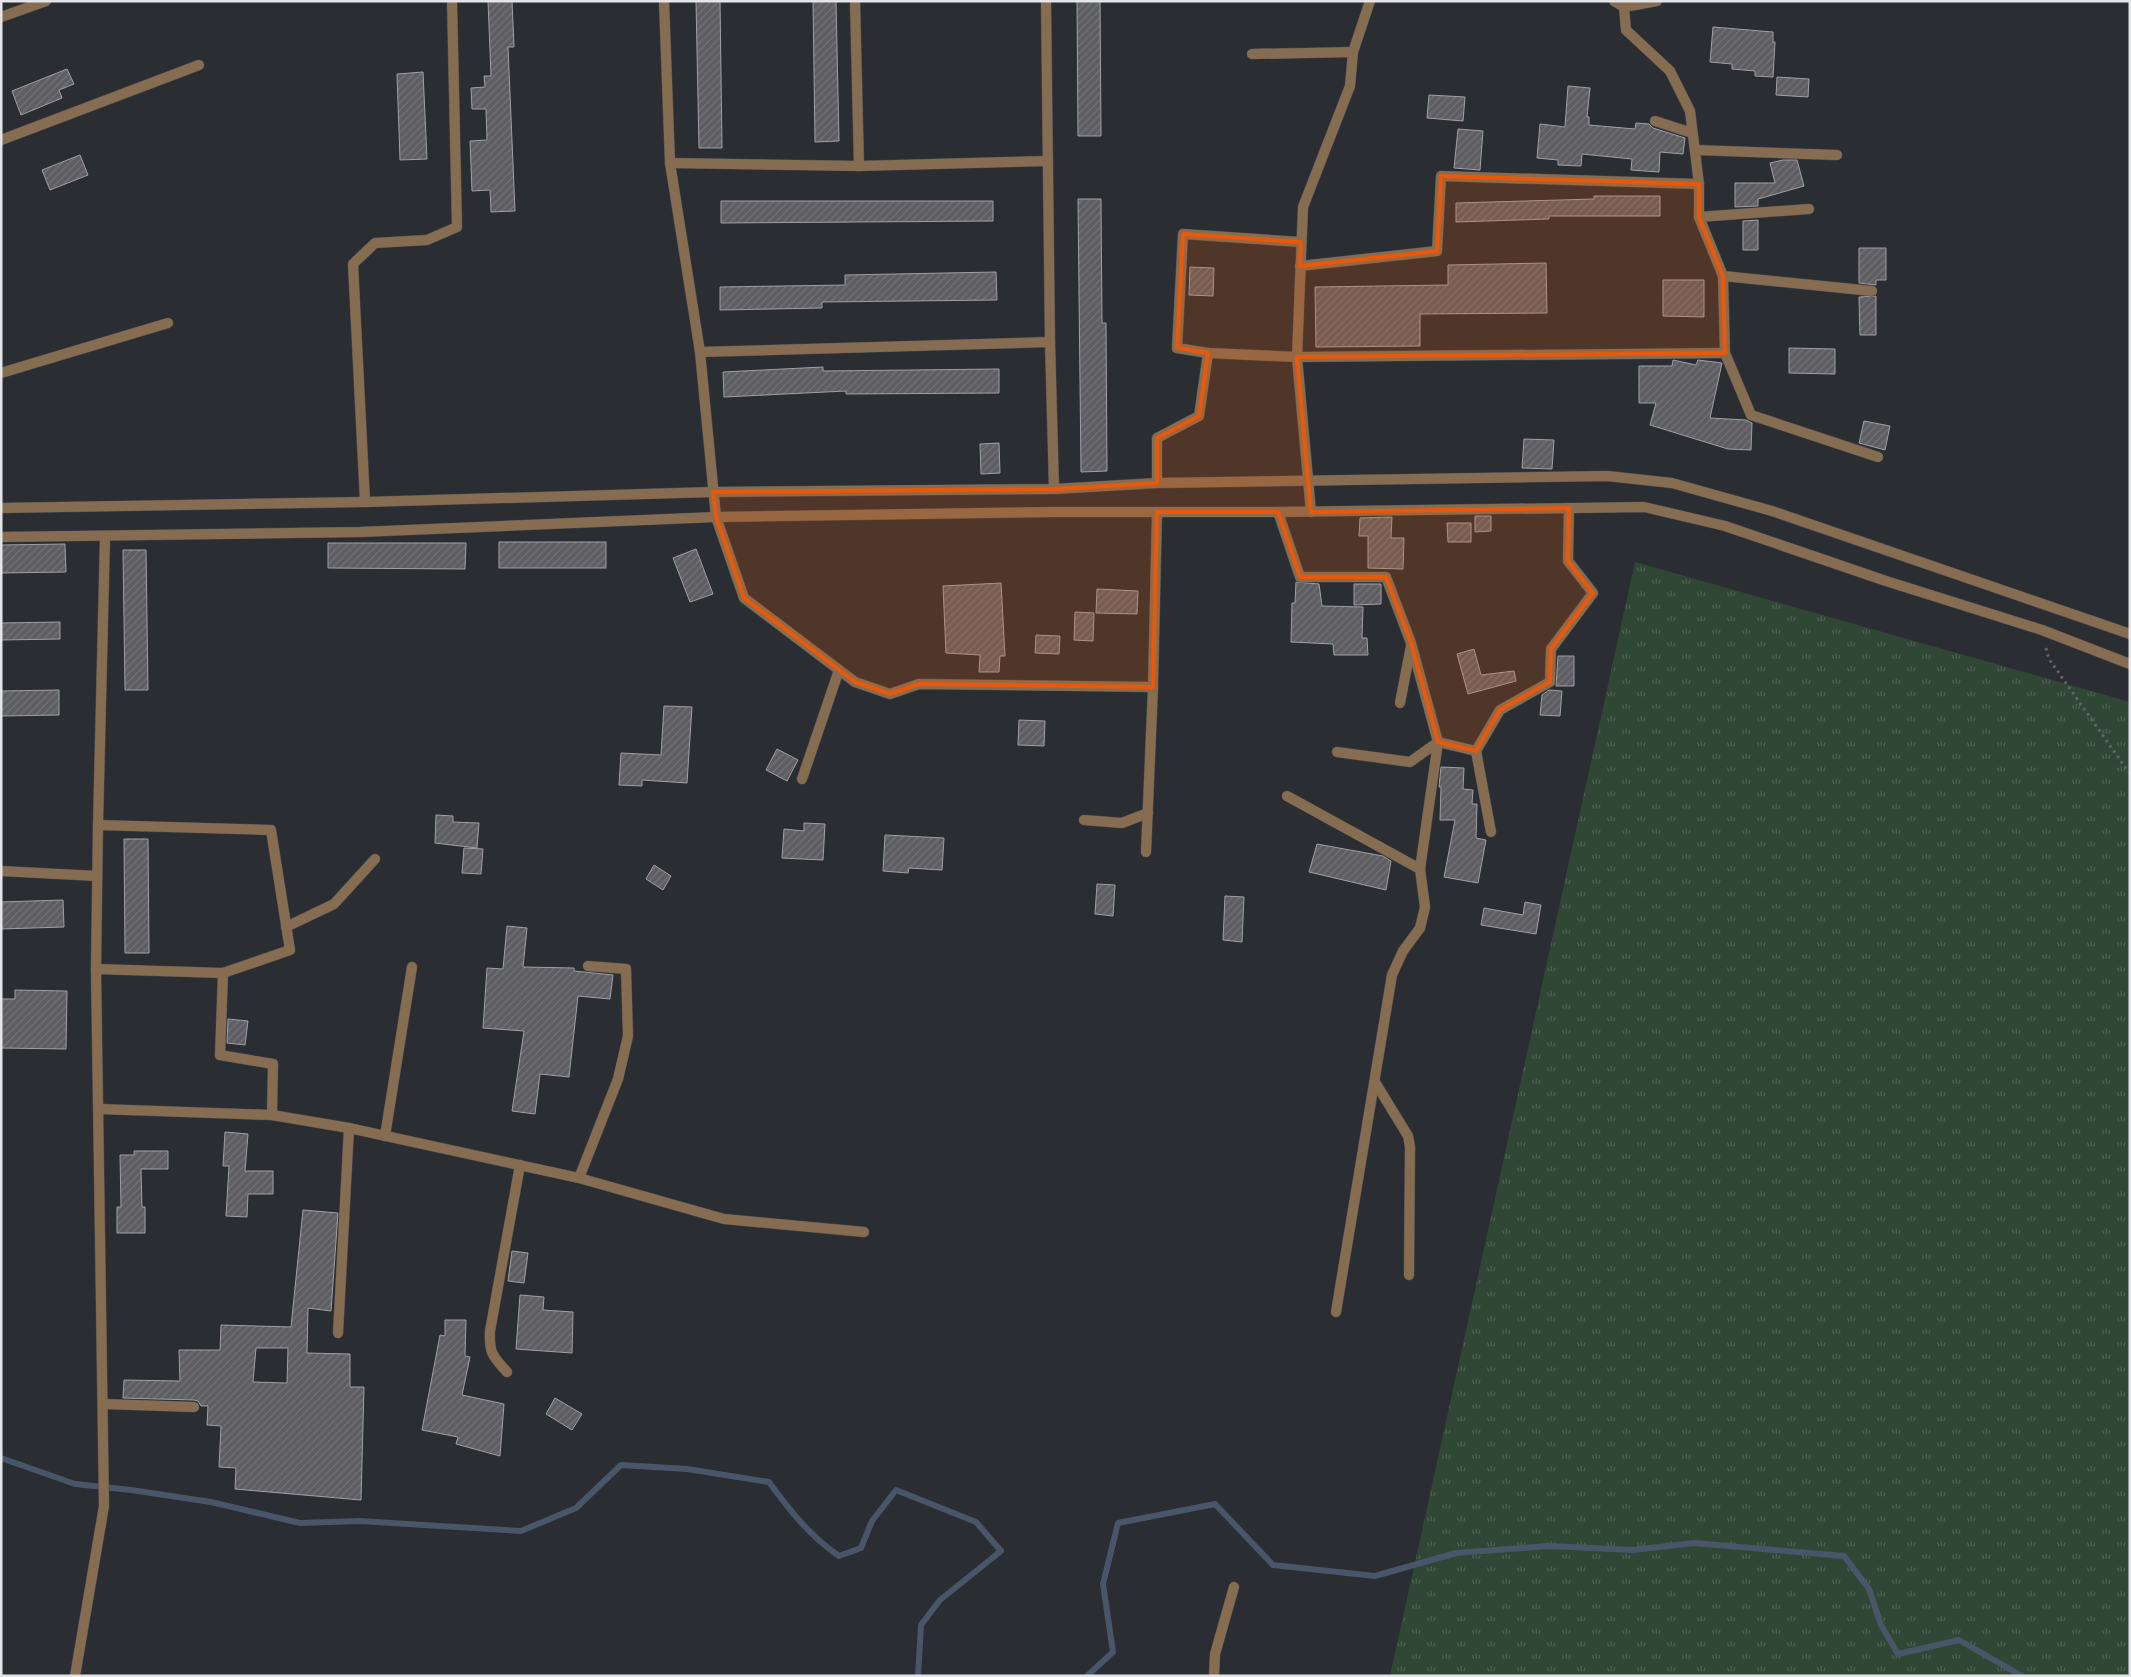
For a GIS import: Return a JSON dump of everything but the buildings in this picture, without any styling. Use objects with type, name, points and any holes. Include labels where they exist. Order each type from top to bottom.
[{"type":"street","points":[[1,17],[46,1]]},
{"type":"street","points":[[365,502],[353,264],[375,243],[427,240],[457,227],[452,1]]},
{"type":"street","points":[[664,1],[670,163],[700,352],[716,517],[744,598],[855,682],[890,694],[919,684],[1153,687]]},
{"type":"street","points":[[855,1],[859,166]]},
{"type":"street","points":[[1046,1],[1050,342],[1054,489]]},
{"type":"street","points":[[1311,512],[1297,357],[1303,207],[1350,86],[1353,52],[1370,1]]},
{"type":"street","points":[[1614,1],[1624,7],[1657,1]]},
{"type":"street","points":[[1624,7],[1626,30],[1670,72],[1690,111],[1699,184],[1699,217],[1723,276],[1725,353],[1751,415],[1878,458]]},
{"type":"street","points":[[1252,54],[1353,52]]},
{"type":"street","points":[[1,140],[199,64]]},
{"type":"street","points":[[1655,121],[1692,133]]},
{"type":"street","points":[[1695,150],[1837,155]]},
{"type":"street","points":[[670,163],[859,166],[1048,161]]},
{"type":"street","points":[[1300,266],[1437,251],[1441,176],[1699,184]]},
{"type":"street","points":[[1699,217],[1809,209]]},
{"type":"street","points":[[1301,242],[1183,234],[1177,348],[1208,353],[1297,357],[1725,353]]},
{"type":"street","points":[[1723,276],[1872,291]]},
{"type":"street","points":[[1,373],[168,323]]},
{"type":"street","points":[[700,352],[1050,342]]},
{"type":"street","points":[[1158,483],[1156,438],[1199,416],[1208,353]]},
{"type":"street","points":[[1,508],[365,502],[713,492],[1054,489],[1158,483],[1607,476],[1672,483],[1772,511],[2130,634]]},
{"type":"street","points":[[1,537],[360,532],[716,517],[1644,507],[1725,526],[1886,581],[2042,630],[2130,664]]},
{"type":"street","points":[[1491,832],[1476,751],[1500,710],[1550,682],[1551,649],[1593,593],[1568,561],[1569,508]]},
{"type":"street","points":[[1146,852],[1153,687],[1156,512]]},
{"type":"street","points":[[1278,512],[1300,577],[1386,577],[1411,643],[1438,742],[1420,869],[1425,906],[1420,928],[1403,950],[1392,976],[1336,1312]]},
{"type":"street","points":[[75,1676],[104,1506],[105,1462],[96,968],[105,537]]},
{"type":"street","points":[[1400,703],[1411,643]]},
{"type":"street","points":[[802,779],[839,670]]},
{"type":"street","points":[[1337,752],[1410,762],[1438,742],[1476,751]]},
{"type":"street","points":[[1288,796],[1420,869]]},
{"type":"street","points":[[1084,820],[1122,823],[1148,813]]},
{"type":"street","points":[[96,968],[223,973],[290,950],[271,830],[98,825]]},
{"type":"street","points":[[286,927],[334,904],[375,859]]},
{"type":"street","points":[[1,871],[97,876]]},
{"type":"street","points":[[579,1178],[618,1079],[628,1036],[626,969],[588,966]]},
{"type":"street","points":[[385,1136],[412,968]]},
{"type":"street","points":[[223,973],[220,1055],[273,1064],[272,1115]]},
{"type":"street","points":[[1375,1082],[1408,1136],[1410,1147],[1409,1275]]},
{"type":"street","points":[[99,1109],[272,1115],[349,1128],[579,1178],[724,1219],[864,1232]]},
{"type":"street","points":[[338,1333],[349,1128]]},
{"type":"street","points":[[507,1372],[492,1354],[489,1346],[490,1331],[520,1165]]},
{"type":"street","points":[[104,1404],[194,1407]]},
{"type":"street","points":[[1214,1676],[1215,1654],[1234,1587]]},
{"type":"path","points":[[2042,630],[2049,659],[2130,774]]},
{"type":"highlighted area","points":[[1441,176],[1699,184],[1699,217],[1723,276],[1725,353],[1297,357],[1311,512],[1569,508],[1568,561],[1593,593],[1551,649],[1550,682],[1500,710],[1476,751],[1438,742],[1411,643],[1386,577],[1300,577],[1278,512],[1157,512],[1153,687],[919,684],[890,694],[855,682],[744,598],[716,517],[713,492],[1054,489],[1157,483],[1157,438],[1199,416],[1208,353],[1177,348],[1183,234],[1301,242],[1300,266],[1437,251]]},
{"type":"green space","points":[[1635,562],[2130,702],[2130,1676],[1390,1676]]},
{"type":"waterway","points":[[1,1458],[75,1484],[211,1502],[300,1523],[359,1521],[521,1531],[576,1508],[621,1465],[687,1469],[769,1482],[801,1522],[839,1556],[861,1548],[872,1521],[896,1490],[976,1522],[1001,1551],[940,1600],[921,1625],[918,1676]]},
{"type":"waterway","points":[[1087,1676],[1113,1652],[1103,1584],[1118,1523],[1215,1504],[1273,1565],[1375,1576],[1456,1553],[1549,1546],[1633,1550],[1694,1543],[1844,1556],[1869,1589],[1881,1625],[1898,1654],[1959,1640],[2022,1676]]}]
